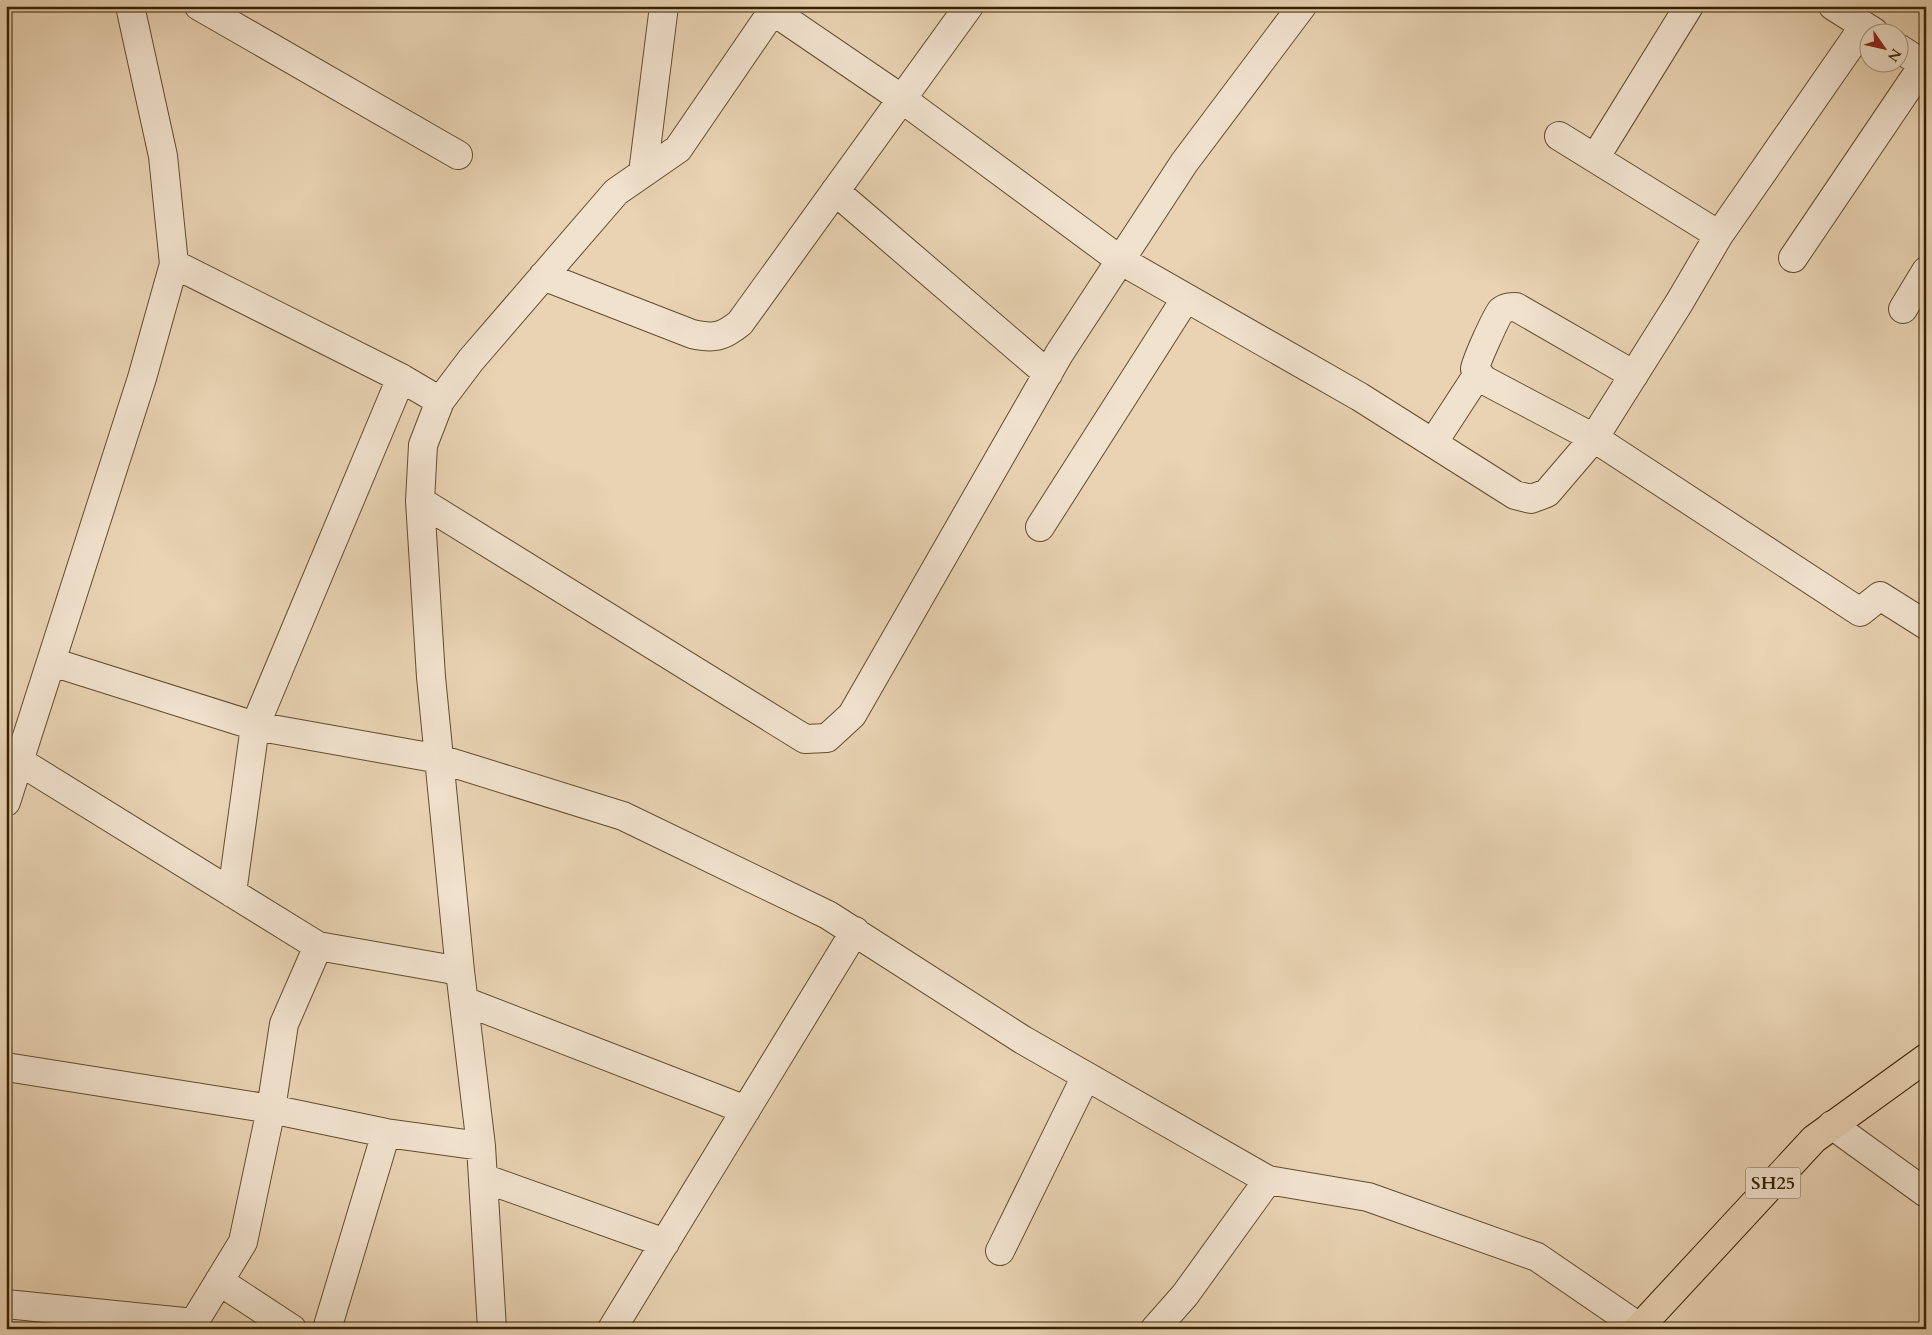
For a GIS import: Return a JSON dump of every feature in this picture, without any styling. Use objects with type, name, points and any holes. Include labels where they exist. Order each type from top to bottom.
[{"type":"main road","name":"SH25","points":[[1638,1328],[1814,1139],[1926,1058]]},
{"type":"street","points":[[6,802],[142,378],[174,264],[163,156],[130,6]]},
{"type":"street","points":[[199,6],[458,155]]},
{"type":"street","points":[[643,173],[664,6]]},
{"type":"street","points":[[543,276],[692,334],[708,338],[726,334],[740,323],[968,6]]},
{"type":"street","points":[[420,501],[805,739],[826,738],[852,716],[1059,354],[1120,260],[1184,163],[1302,6]]},
{"type":"street","points":[[1595,158],[1689,6]]},
{"type":"street","points":[[1833,6],[1860,23]]},
{"type":"street","points":[[492,1329],[481,1146],[460,971],[431,677],[420,501],[423,446],[440,401],[471,360],[616,192],[678,149],[773,8],[1120,260],[1360,397],[1515,495],[1531,499],[1547,492],[1594,438],[1719,235],[1860,41]]},
{"type":"street","points":[[1793,258],[1925,65],[1910,55]]},
{"type":"street","points":[[1559,136],[1719,235]]},
{"type":"street","points":[[835,191],[1048,374]]},
{"type":"street","points":[[174,264],[401,378],[440,401]]},
{"type":"street","points":[[1903,309],[1926,271]]},
{"type":"street","points":[[1040,527],[1186,298]]},
{"type":"street","points":[[1634,374],[1516,307],[1508,307],[1500,312],[1476,359],[1475,369],[1484,380],[1594,438],[1860,612],[1880,596],[1926,625]]},
{"type":"street","points":[[1433,443],[1478,374]]},
{"type":"street","points":[[232,894],[255,726],[401,378]]},
{"type":"street","points":[[52,662],[255,726],[440,760],[623,816],[828,915],[1023,1040],[1268,1180],[1368,1197],[1537,1257],[1638,1328]]},
{"type":"street","points":[[19,761],[318,946],[460,971]]},
{"type":"street","points":[[612,1329],[854,932]]},
{"type":"street","points":[[6,1304],[192,1326],[243,1242],[271,1108],[284,1024],[318,946]]},
{"type":"street","points":[[464,1000],[746,1110]]},
{"type":"street","points":[[6,1067],[271,1108],[386,1133],[481,1146]]},
{"type":"street","points":[[1000,1251],[1086,1076]]},
{"type":"street","points":[[1832,1126],[1926,1193]]},
{"type":"street","points":[[327,1329],[386,1133]]},
{"type":"street","points":[[483,1178],[665,1243]]},
{"type":"street","points":[[1163,1326],[1268,1180]]},
{"type":"street","points":[[219,1281],[292,1329]]}]
